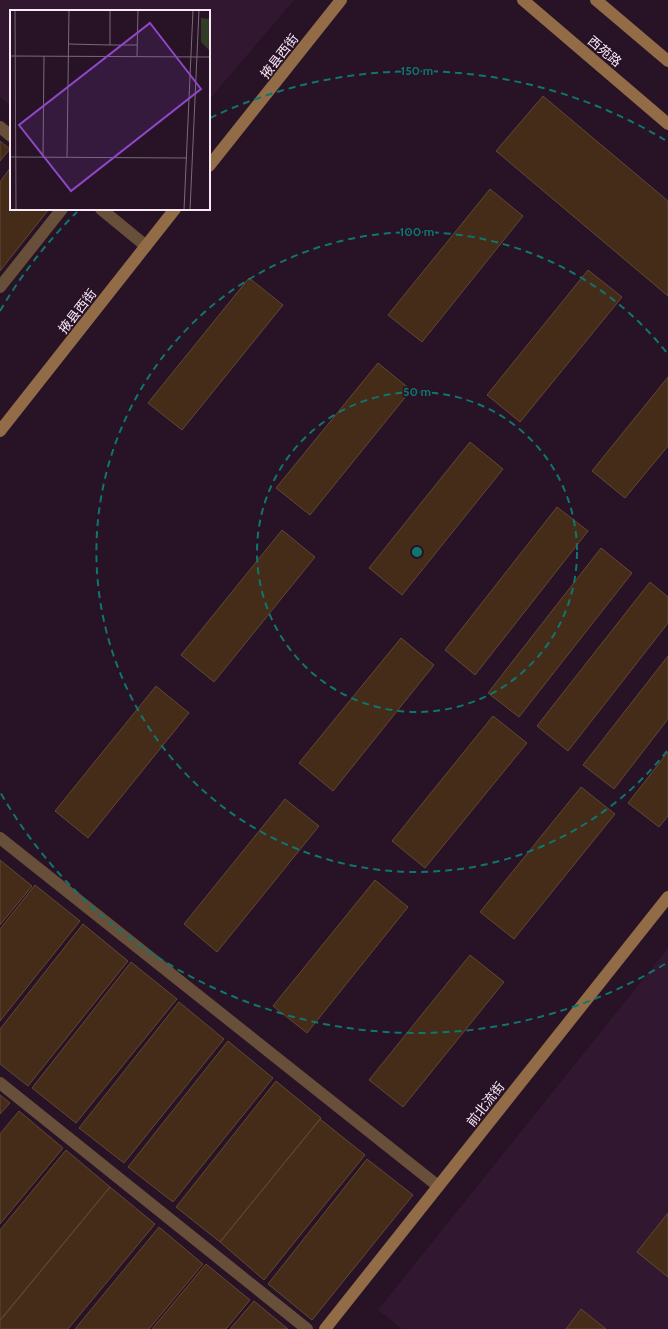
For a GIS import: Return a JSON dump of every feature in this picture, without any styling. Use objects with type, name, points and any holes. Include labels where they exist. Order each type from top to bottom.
[{"type":"main road","name":"掖县西街","points":[[210,165],[341,0]]},
{"type":"main road","name":"西苑路","points":[[523,0],[668,124]]},
{"type":"main road","points":[[596,0],[668,61]]},
{"type":"main road","name":"掖县西街","points":[[0,430],[174,210]]},
{"type":"main road","name":"前北流街","points":[[325,1329],[668,897]]},
{"type":"street","points":[[0,127],[10,135]]},
{"type":"street","points":[[0,287],[61,210]]},
{"type":"street","points":[[102,210],[146,246]]},
{"type":"street","points":[[0,838],[438,1186]]},
{"type":"street","points":[[0,1083],[307,1329]]},
{"type":"shaded area","points":[[0,0],[294,0],[210,99],[210,10],[10,10],[10,105],[0,97]]},
{"type":"shaded area","points":[[668,948],[668,1329],[402,1329],[378,1310]]},
{"type":"building","points":[[543,96],[668,201],[668,296],[496,151]]},
{"type":"building","points":[[0,141],[10,149],[0,161]]},
{"type":"building","points":[[10,168],[10,210],[48,210],[0,271],[0,182]]},
{"type":"building","points":[[490,189],[523,216],[422,342],[388,315]]},
{"type":"building","points":[[588,270],[622,297],[520,422],[487,395]]},
{"type":"building","points":[[249,278],[283,305],[182,430],[148,403]]},
{"type":"building","points":[[378,363],[411,390],[310,515],[276,488]]},
{"type":"building","points":[[668,377],[668,446],[625,498],[592,471]]},
{"type":"building","points":[[470,442],[503,469],[402,595],[369,568]]},
{"type":"building","points":[[557,507],[588,531],[475,675],[445,650]]},
{"type":"building","points":[[282,530],[315,557],[214,682],[181,655]]},
{"type":"building","points":[[601,548],[632,573],[519,717],[488,693]]},
{"type":"building","points":[[650,582],[668,597],[668,623],[568,751],[537,726]]},
{"type":"building","points":[[401,638],[434,665],[333,791],[299,763]]},
{"type":"building","points":[[668,656],[668,719],[614,789],[583,765]]},
{"type":"building","points":[[156,686],[189,713],[88,838],[55,811]]},
{"type":"building","points":[[493,716],[527,743],[425,868],[392,841]]},
{"type":"building","points":[[668,752],[668,816],[659,827],[628,803]]},
{"type":"building","points":[[581,787],[615,814],[514,939],[480,912]]},
{"type":"building","points":[[285,799],[319,826],[217,952],[184,924]]},
{"type":"building","points":[[0,860],[32,886],[0,925]]},
{"type":"building","points":[[375,880],[408,907],[307,1033],[273,1006]]},
{"type":"building","points":[[35,885],[80,921],[0,1021],[0,929]]},
{"type":"building","points":[[83,924],[128,961],[28,1086],[0,1064],[0,1029]]},
{"type":"building","points":[[470,955],[504,982],[403,1107],[369,1080]]},
{"type":"building","points":[[131,962],[177,999],[76,1123],[32,1088]]},
{"type":"building","points":[[179,1002],[224,1039],[124,1163],[79,1128]]},
{"type":"building","points":[[228,1041],[273,1078],[173,1202],[128,1167]]},
{"type":"building","points":[[276,1081],[321,1118],[220,1242],[176,1207]]},
{"type":"building","points":[[0,1095],[10,1103],[0,1114]]},
{"type":"building","points":[[19,1111],[63,1148],[0,1224],[0,1134]]},
{"type":"building","points":[[320,1119],[365,1155],[264,1280],[220,1242]]},
{"type":"building","points":[[66,1150],[110,1187],[0,1320],[0,1230]]},
{"type":"building","points":[[367,1159],[413,1195],[312,1320],[268,1284]]},
{"type":"building","points":[[110,1187],[155,1224],[68,1329],[0,1329],[0,1321]]},
{"type":"building","points":[[668,1213],[668,1277],[637,1252]]},
{"type":"building","points":[[159,1227],[203,1264],[149,1329],[75,1329]]},
{"type":"building","points":[[206,1264],[250,1300],[226,1329],[152,1329]]},
{"type":"building","points":[[254,1301],[288,1329],[230,1329]]},
{"type":"building","points":[[581,1309],[606,1329],[566,1329]]}]
